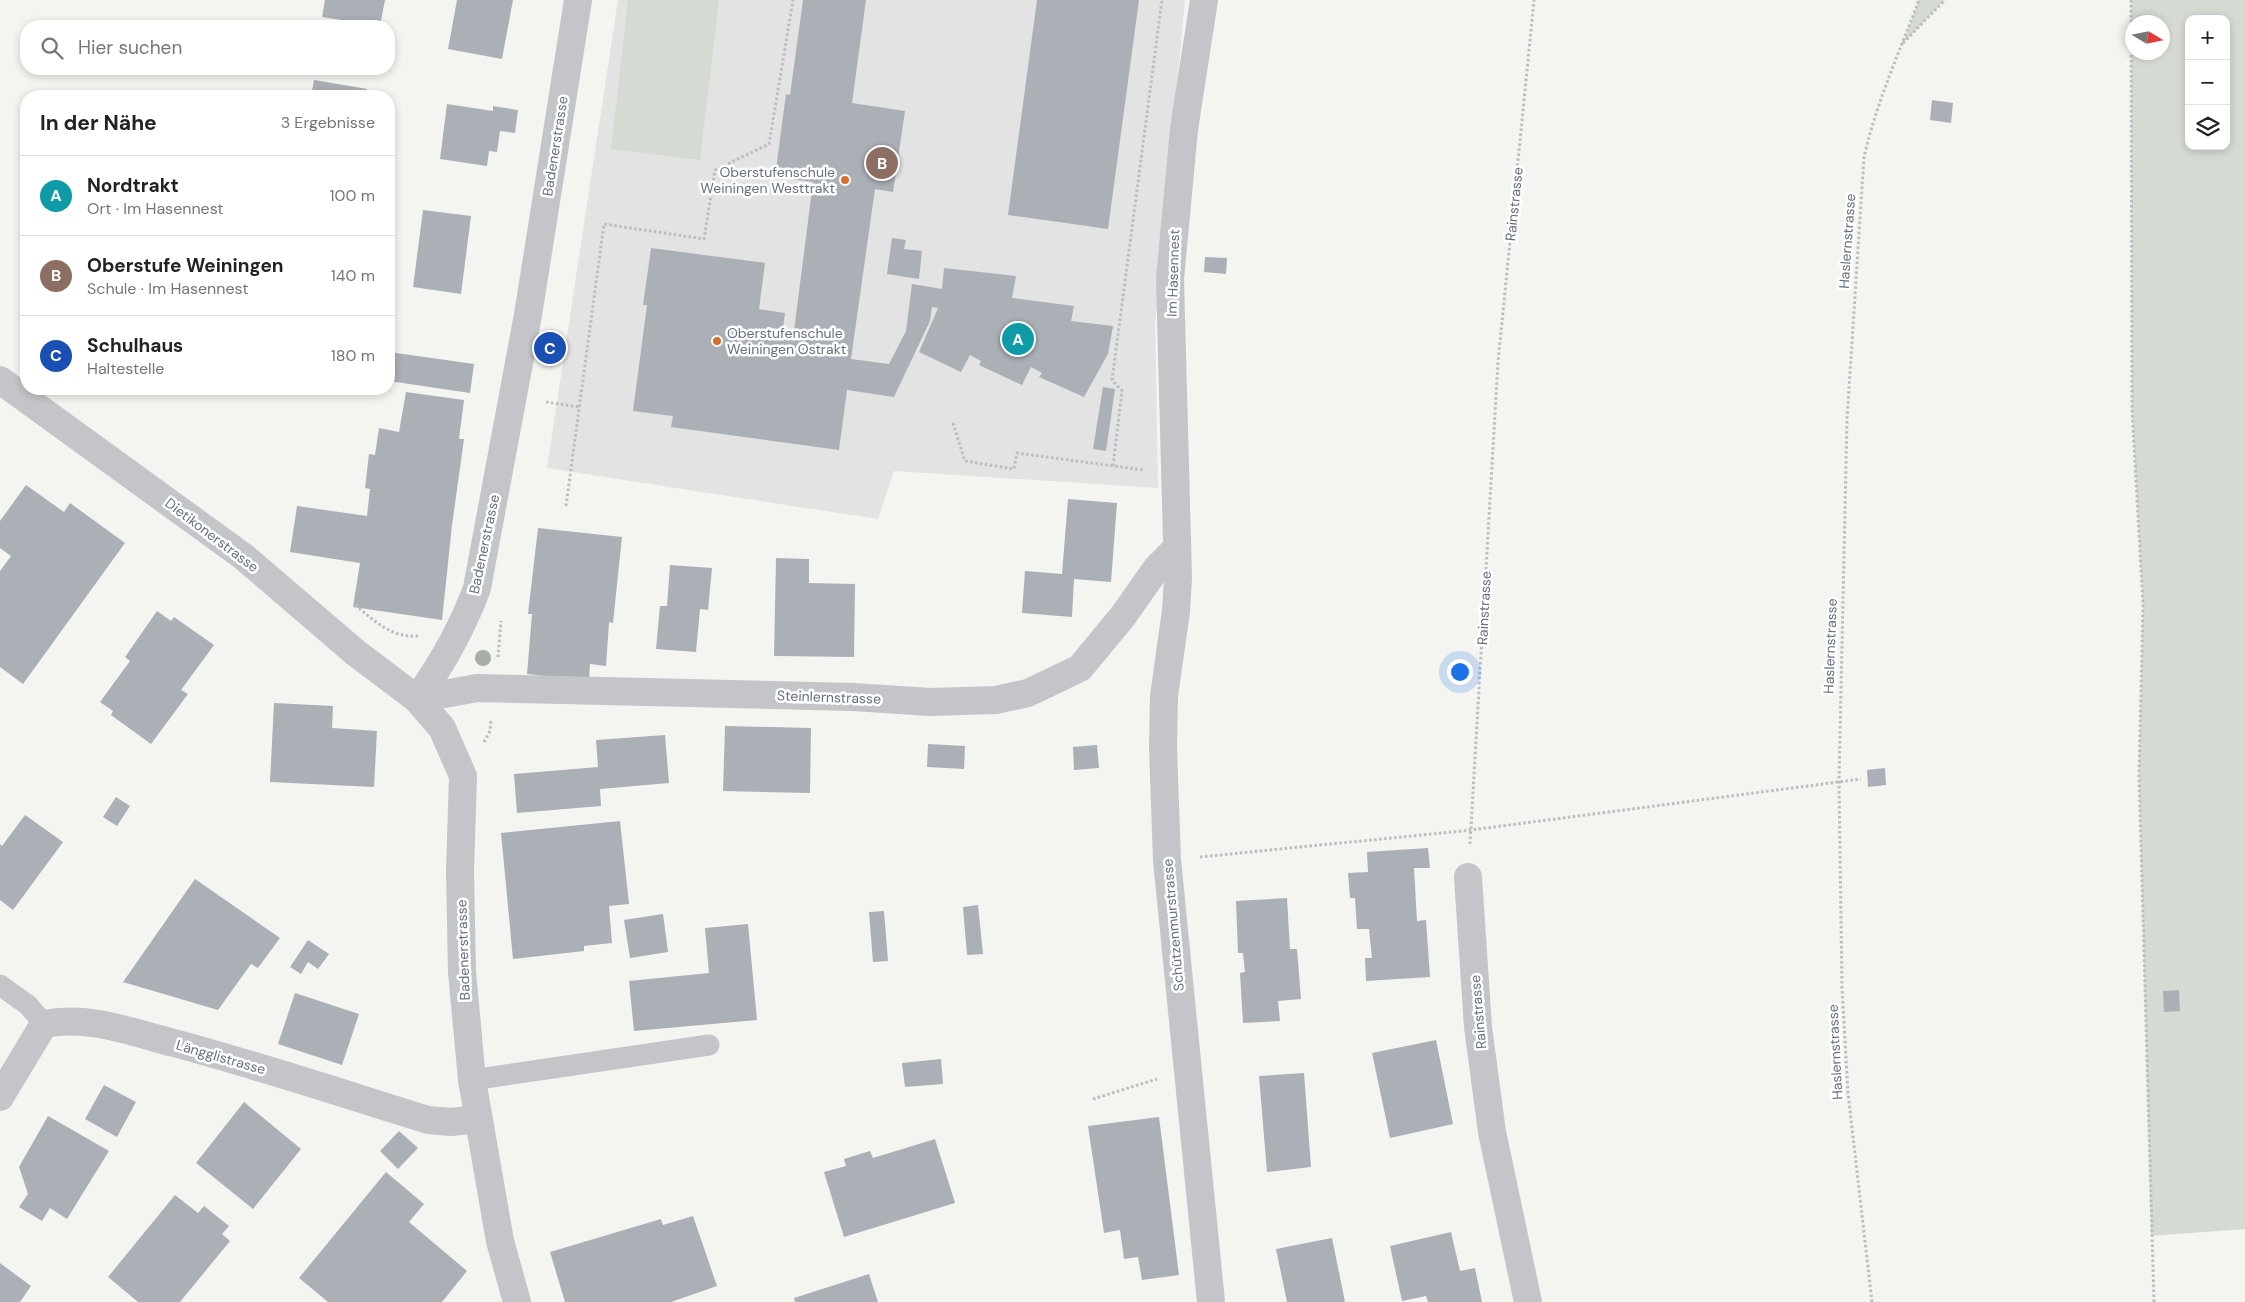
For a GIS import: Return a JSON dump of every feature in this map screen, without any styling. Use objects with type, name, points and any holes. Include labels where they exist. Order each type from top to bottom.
[{"type":"street","name":"Badenerstrasse","points":[[517,1302],[500,1241],[472,1080],[462,972],[460,872],[463,776],[442,728],[417,699],[446,659],[467,615],[477,588],[528,315],[578,0]]},
{"type":"street","name":"Im Hasennest","points":[[1177,548],[1170,279],[1184,129],[1204,0]]},
{"type":"street","name":"Dietikonerstrasse","points":[[0,380],[20,395]]},
{"type":"street","name":"Dietikonerstrasse","points":[[21,395],[244,557],[356,652],[417,699]]},
{"type":"street","name":"Steinlernstrasse","points":[[417,699],[477,688],[853,697],[930,702],[996,700],[1028,693],[1080,668],[1123,616],[1156,569],[1177,548]]},
{"type":"street","name":"Schützenmurstrasse","points":[[1177,548],[1176,611],[1164,696],[1163,739],[1167,860],[1186,1070],[1211,1302]]},
{"type":"street","name":"Rainstrasse","points":[[1468,877],[1478,1027],[1488,1104],[1528,1302]]},
{"type":"street","name":"Längglistrasse","points":[[44,1024],[60,1021],[93,1022],[218,1055],[428,1120],[451,1122],[478,1119]]},
{"type":"street","points":[[0,1097],[44,1024]]},
{"type":"lane","points":[[0,985],[28,1005],[44,1024]]},
{"type":"lane","points":[[472,1080],[710,1045]]},
{"type":"path","points":[[566,506],[604,224],[704,239],[715,170],[770,144],[793,0]]},
{"type":"path","points":[[1113,466],[1122,391],[1112,380],[1162,0]]},
{"type":"path","name":"Rainstrasse","points":[[1468,877],[1498,362],[1534,0]]},
{"type":"path","name":"Haslernstrasse","points":[[1872,1302],[1848,1093],[1842,988],[1839,780],[1847,419],[1864,157],[1887,78],[1903,43],[1919,0]]},
{"type":"path","points":[[1903,43],[1945,0]]},
{"type":"path","points":[[2131,0],[2132,409],[2143,605],[2139,776],[2154,1302]]},
{"type":"path","points":[[549,403],[580,407]]},
{"type":"path","points":[[953,423],[965,460],[1014,469],[1017,453],[1148,470]]},
{"type":"path","points":[[348,600],[391,633],[406,637],[421,636]]},
{"type":"path","points":[[1167,860],[1471,830],[1861,778]]},
{"type":"path","points":[[1093,1099],[1186,1070]]},
{"type":"shaded area","points":[[618,0],[1185,0],[1155,325],[1158,488],[894,471],[878,519],[547,468]]},
{"type":"shaded area","points":[[628,0],[719,0],[700,160],[611,149]]},
{"type":"shaded area","points":[[1919,0],[1945,0],[1903,43]]},
{"type":"shaded area","points":[[2131,0],[2245,0],[2245,1229],[2151,1236],[2139,776],[2143,605],[2132,409],[2131,60],[2170,60],[2170,15],[2131,15]]},
{"type":"building","points":[[325,0],[385,0],[381,20],[341,20],[322,17]]},
{"type":"building","points":[[457,0],[513,0],[502,59],[448,49]]},
{"type":"building","points":[[803,0],[866,0],[852,103],[905,111],[893,192],[875,189],[851,359],[889,364],[906,331],[912,284],[942,289],[944,268],[1016,276],[1012,298],[1074,306],[1071,321],[1113,326],[1108,354],[1084,397],[1039,377],[1042,373],[1031,367],[1022,385],[979,365],[981,361],[970,355],[961,372],[919,352],[938,308],[932,307],[930,321],[894,397],[847,390],[839,450],[671,427],[673,416],[633,411],[647,305],[643,305],[651,248],[765,263],[759,309],[785,313],[783,329],[794,331],[813,182],[775,177],[786,94],[790,95]]},
{"type":"building","points":[[1037,0],[1139,0],[1108,229],[1008,215]]},
{"type":"building","points":[[314,80],[367,89],[367,90],[312,90]]},
{"type":"building","points":[[1932,100],[1953,103],[1951,123],[1930,120]]},
{"type":"building","points":[[447,104],[493,111],[493,106],[518,110],[515,133],[500,131],[497,152],[489,151],[487,166],[440,159]]},
{"type":"building","points":[[423,210],[471,216],[461,294],[413,287]]},
{"type":"building","points":[[892,238],[906,240],[904,249],[922,251],[919,279],[887,274]]},
{"type":"building","points":[[1205,257],[1227,258],[1226,274],[1204,272]]},
{"type":"building","points":[[395,353],[474,364],[470,393],[395,382]]},
{"type":"building","points":[[1103,387],[1115,389],[1106,451],[1093,449]]},
{"type":"building","points":[[406,392],[464,400],[459,439],[464,439],[452,525],[442,620],[353,607],[360,563],[290,552],[297,506],[367,516],[370,489],[365,488],[369,454],[375,455],[379,428],[399,432]]},
{"type":"building","points":[[26,485],[64,512],[70,503],[125,543],[23,684],[0,667],[0,571],[11,556],[0,548],[0,521]]},
{"type":"building","points":[[1068,499],[1117,503],[1111,582],[1074,579],[1072,617],[1022,613],[1025,571],[1062,574]]},
{"type":"building","points":[[538,528],[622,537],[613,623],[609,622],[606,666],[590,664],[589,681],[527,674],[532,614],[528,614]]},
{"type":"building","points":[[776,558],[809,559],[809,583],[855,584],[854,657],[774,656]]},
{"type":"building","points":[[670,565],[712,568],[708,610],[700,609],[696,652],[656,649],[660,606],[667,606]]},
{"type":"building","points":[[157,611],[171,621],[174,617],[214,645],[181,690],[188,694],[151,744],[111,715],[113,711],[100,702],[130,661],[125,657]]},
{"type":"building","points":[[274,703],[333,706],[332,728],[377,731],[374,787],[270,782]]},
{"type":"building","points":[[725,726],[811,728],[810,793],[723,791]]},
{"type":"building","points":[[665,735],[669,783],[600,789],[601,806],[517,813],[514,774],[598,767],[596,740]]},
{"type":"building","points":[[928,744],[965,746],[964,769],[927,767]]},
{"type":"building","points":[[1097,745],[1099,768],[1074,770],[1073,747]]},
{"type":"building","points":[[1885,768],[1886,785],[1868,787],[1867,770]]},
{"type":"building","points":[[116,797],[130,806],[117,826],[103,817]]},
{"type":"building","points":[[25,815],[63,842],[13,910],[0,900],[0,844],[2,846]]},
{"type":"building","points":[[620,821],[629,904],[609,906],[612,943],[584,946],[584,951],[513,959],[501,833]]},
{"type":"building","points":[[1428,848],[1430,868],[1414,868],[1417,921],[1426,920],[1430,977],[1366,981],[1365,958],[1372,958],[1369,929],[1357,929],[1355,898],[1350,898],[1348,873],[1368,872],[1367,852]]},
{"type":"building","points":[[195,879],[280,938],[258,968],[251,964],[218,1010],[123,982]]},
{"type":"building","points":[[1287,898],[1290,949],[1297,949],[1301,999],[1278,1001],[1280,1021],[1243,1023],[1240,973],[1245,972],[1243,953],[1238,953],[1236,901]]},
{"type":"building","points":[[978,905],[983,954],[967,955],[963,907]]},
{"type":"building","points":[[884,911],[888,961],[873,962],[869,912]]},
{"type":"building","points":[[663,914],[668,952],[630,958],[624,920]]},
{"type":"building","points":[[748,924],[757,1020],[634,1031],[629,981],[709,973],[705,928]]},
{"type":"building","points":[[308,940],[329,954],[318,969],[308,962],[301,974],[290,967]]},
{"type":"building","points":[[2179,990],[2180,1011],[2164,1012],[2163,991]]},
{"type":"building","points":[[295,993],[359,1014],[342,1065],[278,1044]]},
{"type":"building","points":[[1436,1040],[1453,1124],[1390,1138],[1372,1053]]},
{"type":"building","points":[[941,1059],[943,1084],[905,1087],[902,1063]]},
{"type":"building","points":[[1304,1073],[1311,1167],[1267,1172],[1259,1076]]},
{"type":"building","points":[[104,1085],[136,1102],[117,1137],[85,1119]]},
{"type":"building","points":[[244,1102],[301,1149],[253,1209],[196,1163]]},
{"type":"building","points":[[48,1116],[109,1151],[67,1219],[50,1208],[42,1221],[19,1207],[28,1194],[19,1167]]},
{"type":"building","points":[[1159,1117],[1179,1275],[1142,1280],[1138,1257],[1124,1259],[1120,1230],[1104,1233],[1088,1126]]},
{"type":"building","points":[[399,1131],[418,1148],[398,1169],[380,1151]]},
{"type":"building","points":[[935,1139],[955,1203],[844,1237],[824,1172],[846,1166],[844,1159],[870,1151],[873,1158]]},
{"type":"building","points":[[386,1172],[424,1204],[409,1222],[467,1271],[442,1302],[328,1302],[299,1278]]},
{"type":"building","points":[[175,1195],[198,1213],[204,1206],[229,1226],[222,1234],[230,1241],[180,1302],[138,1302],[108,1277]]},
{"type":"building","points":[[693,1216],[717,1286],[671,1302],[565,1302],[550,1252],[661,1219],[663,1225]]},
{"type":"building","points":[[1451,1232],[1460,1271],[1475,1268],[1482,1302],[1428,1302],[1426,1296],[1402,1301],[1390,1246]]},
{"type":"building","points":[[1332,1238],[1345,1302],[1287,1302],[1276,1249]]},
{"type":"building","points":[[0,1263],[31,1286],[20,1302],[0,1302]]},
{"type":"building","points":[[869,1274],[878,1302],[795,1302],[794,1298]]},
{"type":"place","name":"Oberstufe Weiningen","points":[[882,163]]},
{"type":"place","name":"Oberstufenschule Weiningen Westtrakt","points":[[845,180]]},
{"type":"place","name":"Nordtrakt","points":[[1018,339]]},
{"type":"place","name":"Oberstufenschule Weiningen Ostrakt","points":[[717,341]]},
{"type":"place","name":"Schulhaus","points":[[550,348]]}]
